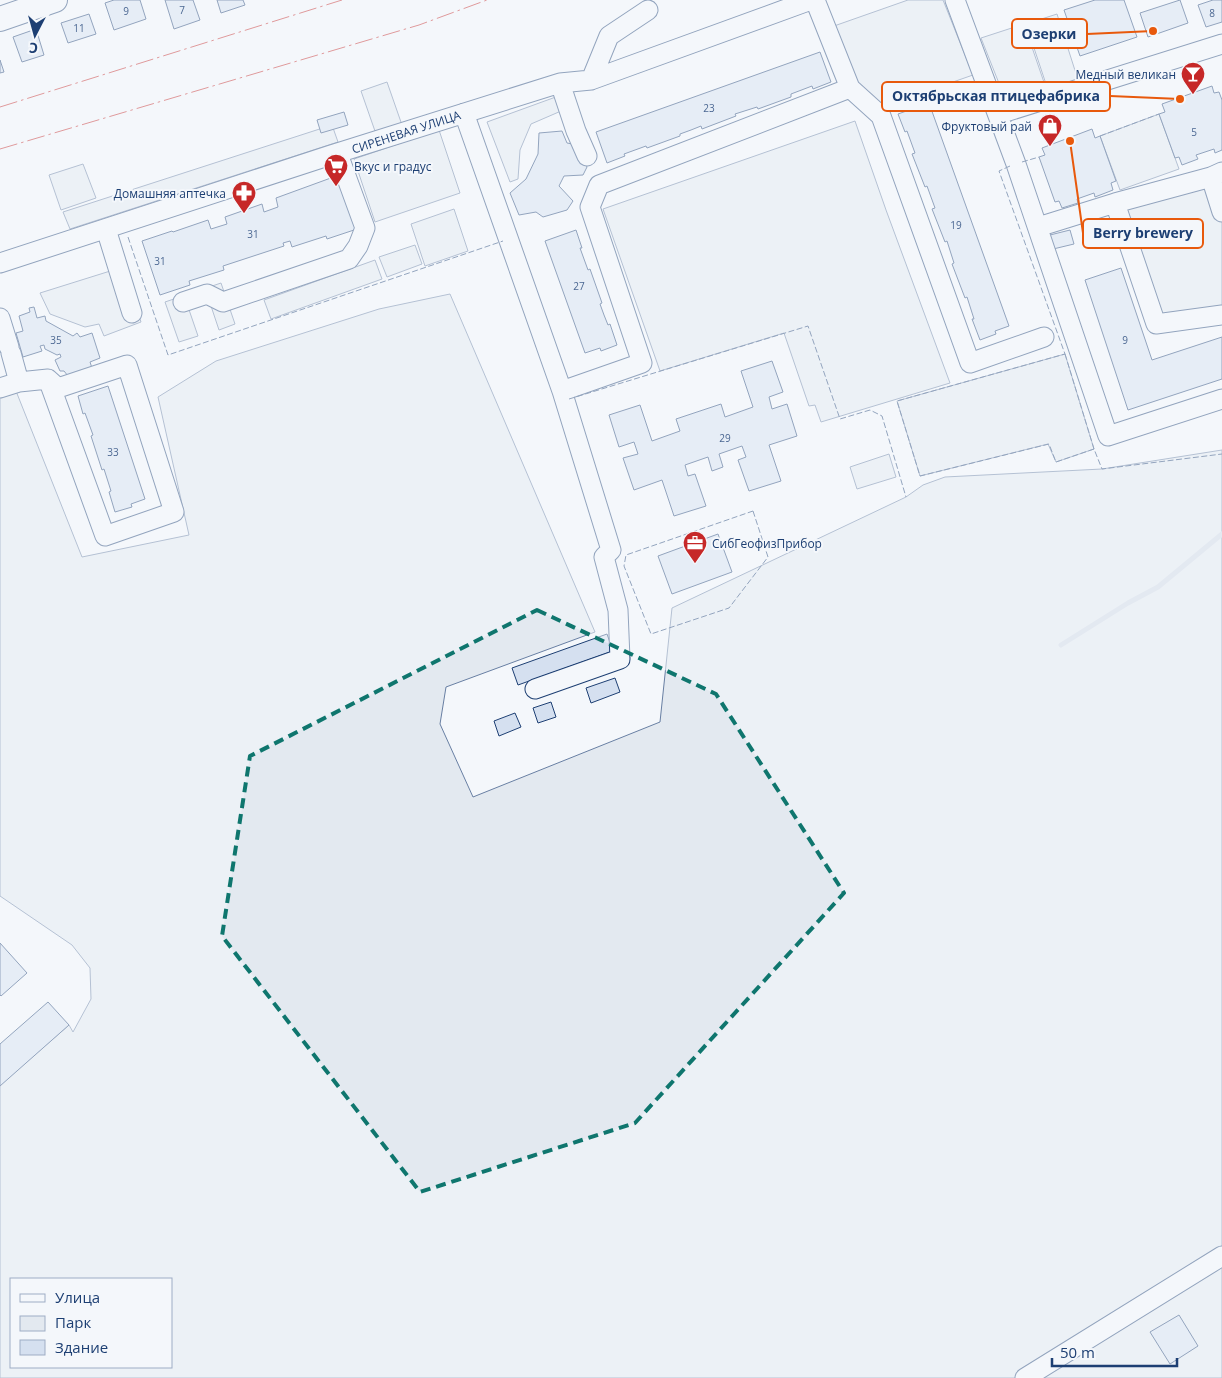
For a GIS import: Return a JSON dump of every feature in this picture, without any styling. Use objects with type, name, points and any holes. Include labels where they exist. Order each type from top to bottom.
[{"type":"main road","points":[[0,19],[55,0]]},
{"type":"street","name":"СИРЕНЕВАЯ УЛИЦА","points":[[0,263],[560,83],[591,80],[811,0]]},
{"type":"street","points":[[815,0],[850,88],[881,116],[970,363],[1044,337]]},
{"type":"street","points":[[956,0],[999,114],[1108,436],[1222,399]]},
{"type":"street","points":[[591,80],[609,36],[648,10]]},
{"type":"street","points":[[999,114],[1222,44]]},
{"type":"street","points":[[560,83],[576,131],[599,185]]},
{"type":"street","points":[[562,391],[642,363],[590,206],[599,185],[850,88]]},
{"type":"street","points":[[464,113],[562,391],[611,550],[604,557],[618,610],[620,659],[535,689]]},
{"type":"street","points":[[182,302],[207,294],[223,302],[258,292],[349,259],[358,246],[365,228],[338,154]]},
{"type":"street","points":[[1038,227],[1115,203],[1217,175],[1222,212]]},
{"type":"street","points":[[1115,203],[1156,324],[1222,315]]},
{"type":"street","points":[[106,229],[132,313]]},
{"type":"street","points":[[0,318],[19,382]]},
{"type":"street","points":[[0,388],[19,382],[48,379],[58,388],[127,365],[174,512],[105,536],[48,379]]},
{"type":"street","points":[[1025,1378],[1222,1256]]},
{"type":"highlighted area","points":[[537,610],[716,694],[844,893],[635,1123],[420,1192],[222,936],[250,756]]},
{"type":"green space","points":[[1159,114],[1179,169],[1120,190],[1100,136]]},
{"type":"green space","points":[[855,121],[950,383],[821,422],[815,405],[809,406],[784,333],[660,371],[603,209]]},
{"type":"green space","points":[[1211,177],[1222,212],[1222,315],[1156,324],[1115,203]]},
{"type":"green space","points":[[415,245],[422,264],[387,277],[379,257]]},
{"type":"green space","points":[[375,260],[382,279],[271,319],[264,300]]},
{"type":"green space","points":[[450,294],[595,632],[446,687],[440,724],[473,797],[660,722],[672,608],[906,497],[923,485],[945,477],[1102,469],[1222,450],[1222,1378],[0,1378],[0,1085],[69,1025],[73,1032],[91,999],[90,968],[72,945],[0,896],[0,389],[14,386],[82,557],[189,535],[158,397],[216,361],[379,309]]},
{"type":"green space","points":[[889,454],[896,477],[857,489],[850,467]]},
{"type":"shaded area","points":[[908,0],[943,0],[973,75],[884,106],[855,82],[834,26]]},
{"type":"shaded area","points":[[1057,14],[1079,83],[1049,93],[1026,24]]},
{"type":"shaded area","points":[[1024,24],[1048,94],[1008,106],[981,38]]},
{"type":"shaded area","points":[[387,82],[402,125],[376,134],[361,91]]},
{"type":"shaded area","points":[[564,94],[568,108],[531,124],[520,150],[518,179],[510,182],[487,122]]},
{"type":"shaded area","points":[[332,125],[338,142],[70,229],[63,212]]},
{"type":"shaded area","points":[[439,130],[460,193],[375,222],[354,159]]},
{"type":"shaded area","points":[[83,164],[96,198],[61,210],[49,175]]},
{"type":"shaded area","points":[[454,209],[468,251],[425,266],[411,224]]},
{"type":"shaded area","points":[[123,267],[141,322],[104,336],[99,324],[85,327],[50,314],[40,293]]},
{"type":"shaded area","points":[[221,283],[235,324],[219,330],[207,294],[186,301],[198,336],[179,342],[165,302]]},
{"type":"shaded area","points":[[1065,354],[1094,449],[1056,462],[1048,444],[920,476],[897,401]]},
{"type":"building","points":[[114,0],[140,0],[146,19],[114,30],[105,3]]},
{"type":"building","points":[[165,0],[193,0],[200,20],[174,29]]},
{"type":"building","points":[[217,0],[243,0],[245,5],[221,13]]},
{"type":"building","points":[[1095,0],[1124,0],[1137,37],[1080,56],[1064,10]]},
{"type":"building","points":[[1180,0],[1188,23],[1148,37],[1140,13]]},
{"type":"building","points":[[1213,0],[1222,0],[1222,22],[1206,27],[1198,5]]},
{"type":"building","points":[[89,14],[96,34],[68,43],[61,23]]},
{"type":"building","points":[[36,29],[44,55],[22,62],[13,37]]},
{"type":"building","points":[[820,52],[831,82],[813,89],[812,86],[791,94],[791,97],[758,109],[757,107],[735,114],[736,116],[702,129],[701,126],[647,148],[646,146],[624,154],[625,156],[607,163],[596,132]]},
{"type":"building","points":[[0,60],[4,72],[0,73]]},
{"type":"building","points":[[1212,86],[1214,93],[1219,92],[1222,100],[1222,150],[1215,153],[1214,149],[1196,155],[1198,159],[1182,165],[1179,157],[1175,158],[1159,114],[1165,112],[1162,104]]},
{"type":"building","points":[[929,103],[1009,326],[995,331],[996,334],[980,340],[972,319],[974,319],[967,297],[965,298],[952,264],[954,263],[947,241],[945,242],[932,209],[935,208],[912,154],[915,153],[907,131],[905,132],[898,114]]},
{"type":"building","points":[[344,112],[348,125],[321,133],[317,120]]},
{"type":"building","points":[[1092,129],[1095,138],[1100,136],[1116,181],[1111,183],[1113,190],[1095,197],[1094,193],[1077,199],[1078,203],[1062,208],[1059,201],[1055,202],[1039,157],[1045,155],[1042,148]]},
{"type":"building","points":[[562,131],[567,143],[578,145],[587,167],[583,175],[564,176],[559,186],[573,201],[567,210],[543,217],[536,212],[519,215],[510,193],[526,179],[538,154],[539,133]]},
{"type":"building","points":[[339,175],[357,229],[327,239],[326,236],[292,247],[290,241],[283,243],[284,246],[223,266],[224,270],[189,281],[190,285],[160,295],[142,241],[208,220],[211,229],[227,224],[225,217],[262,204],[264,212],[278,207],[276,198]]},
{"type":"building","points":[[576,230],[582,248],[580,248],[588,270],[590,269],[602,303],[600,304],[608,325],[610,324],[617,345],[601,351],[600,348],[585,353],[545,241]]},
{"type":"building","points":[[1070,230],[1074,244],[1049,250],[1046,236]]},
{"type":"building","points":[[1121,268],[1152,360],[1222,337],[1222,379],[1128,410],[1085,280]]},
{"type":"building","points":[[34,307],[37,318],[45,316],[46,321],[73,336],[77,333],[80,337],[92,333],[100,358],[90,362],[92,368],[68,376],[64,371],[60,371],[55,360],[61,357],[60,354],[57,355],[45,349],[44,345],[40,346],[42,351],[23,357],[16,333],[23,331],[19,316],[30,312],[29,308]]},
{"type":"building","points":[[772,361],[783,392],[769,397],[772,409],[787,404],[797,436],[769,445],[781,481],[749,491],[738,460],[746,457],[742,446],[719,454],[723,467],[712,471],[708,457],[685,465],[688,476],[695,474],[706,506],[674,516],[662,480],[634,490],[623,458],[638,454],[634,442],[619,447],[609,415],[640,405],[652,441],[680,431],[676,419],[721,404],[725,417],[753,407],[741,371]]},
{"type":"building","points":[[108,386],[145,499],[131,504],[132,507],[115,512],[104,469],[102,470],[91,436],[93,435],[85,413],[83,414],[78,396]]},
{"type":"building","name":"СибГеофизПрибор","points":[[718,534],[732,572],[672,594],[658,556]]},
{"type":"building","points":[[607,634],[613,651],[518,685],[512,668]]},
{"type":"building","points":[[615,678],[620,692],[591,703],[586,688]]},
{"type":"building","points":[[551,702],[556,717],[538,723],[533,708]]},
{"type":"building","points":[[515,713],[521,727],[499,736],[494,721]]},
{"type":"building","points":[[0,943],[27,973],[1,996],[0,995]]},
{"type":"building","points":[[48,1002],[69,1025],[0,1086],[0,1044]]},
{"type":"building","points":[[1179,1315],[1198,1346],[1170,1364],[1150,1332]]},
{"type":"waterway","points":[[1061,645],[1128,603],[1158,587],[1222,534]]},
{"type":"fence","points":[[1100,136],[1159,114]]},
{"type":"fence","points":[[1022,162],[1039,157]]},
{"type":"fence","points":[[1010,166],[999,171],[1065,354],[897,401],[920,476],[1049,444],[1056,462],[1094,449],[1102,469],[1222,454]]},
{"type":"fence","points":[[128,237],[168,355],[503,241]]},
{"type":"fence","points":[[569,399],[808,326],[840,419],[870,410],[882,416],[906,497]]},
{"type":"fence","points":[[1065,354],[1094,449]]},
{"type":"fence","points":[[753,511],[768,557],[729,608],[651,634],[624,566],[626,555],[753,511]]},
{"type":"power","points":[[0,107],[342,0]]},
{"type":"power","points":[[0,149],[419,25],[487,0]]},
{"type":"place","name":"Озерки","points":[[1153,31]]},
{"type":"place","name":"Медный великан","points":[[1193,95]]},
{"type":"place","name":"Октябрьская птицефабрика","points":[[1180,99]]},
{"type":"place","name":"Berry brewery","points":[[1070,141]]},
{"type":"place","name":"Фруктовый рай","points":[[1050,147]]},
{"type":"place","name":"Вкус и градус","points":[[336,187]]},
{"type":"place","name":"Домашняя аптечка","points":[[244,214]]},
{"type":"place","name":"СибГеофизПрибор","points":[[695,564]]}]
